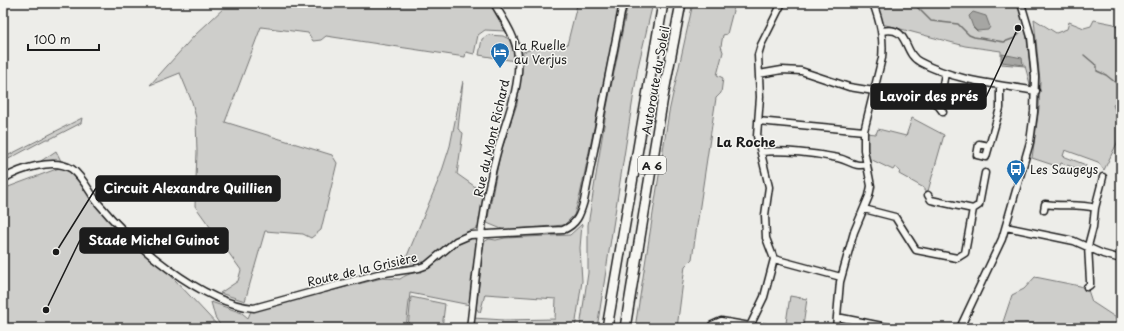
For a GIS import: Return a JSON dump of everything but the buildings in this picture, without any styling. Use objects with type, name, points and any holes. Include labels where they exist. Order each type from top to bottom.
[{"type":"highway","name":"Autoroute du Soleil","points":[[607,328],[663,3]]},
{"type":"highway","name":"Autoroute du Soleil","points":[[625,328],[663,97],[681,3]]},
{"type":"street","name":"Rue du Mont Richard","points":[[470,328],[481,235],[496,156],[509,116],[517,74],[518,56],[516,45],[494,3]]},
{"type":"street","name":"Route de la Grisière","points":[[3,179],[27,167],[52,165],[67,167],[73,170],[98,203],[135,240],[168,268],[197,288],[230,304],[242,307],[254,308],[378,274],[419,268],[436,259],[456,241],[470,235],[564,230],[575,224],[581,215],[623,3]]},
{"type":"street","points":[[750,326],[764,297],[774,259],[766,238],[765,215],[769,187],[757,136],[760,97],[758,55],[761,45],[782,3]]},
{"type":"street","points":[[836,328],[841,277],[854,232],[864,209],[871,186],[863,144],[864,131],[882,58],[882,31],[873,3]]},
{"type":"street","points":[[960,328],[997,252],[1006,227],[1030,142],[1036,91],[1031,37],[1021,3]]},
{"type":"street","points":[[882,31],[893,30],[902,34],[911,53],[919,62],[945,73],[1000,86],[1007,85],[1036,91]]},
{"type":"street","points":[[759,74],[782,70],[801,71],[849,87],[874,91]]},
{"type":"street","points":[[943,112],[937,104],[942,90],[945,73]]},
{"type":"street","points":[[989,146],[1000,108],[1000,86]]},
{"type":"street","points":[[758,121],[864,131]]},
{"type":"street","points":[[761,152],[773,151],[837,158],[855,165],[867,164]]},
{"type":"street","points":[[928,195],[931,200],[973,209],[979,205],[985,173]]},
{"type":"street","points":[[1087,287],[1090,285],[1088,246],[1093,227],[1095,208],[1103,177]]},
{"type":"street","points":[[1044,210],[1045,204],[1061,206],[1085,205],[1095,208]]},
{"type":"street","points":[[864,209],[895,217],[916,250],[957,258],[965,253],[973,209]]},
{"type":"street","points":[[1006,227],[1074,241],[1103,254],[1121,259]]},
{"type":"street","points":[[774,259],[841,277]]},
{"type":"street","points":[[837,317],[870,326],[892,328]]},
{"type":"street","points":[[711,328],[712,324],[720,321],[773,328]]},
{"type":"shaded area","points":[[226,3],[428,3],[442,7],[443,3],[491,3],[505,31],[485,30],[478,35],[474,54],[466,52],[465,57],[326,36],[321,40],[313,41],[308,33],[261,27],[225,122],[332,155],[337,163],[321,230],[311,238],[303,234],[265,231],[245,301],[220,293],[238,281],[241,270],[195,206],[197,152],[196,118],[192,102],[180,73],[150,85],[194,36],[226,6]]},
{"type":"shaded area","points":[[556,3],[620,3],[580,195],[574,215],[564,225],[504,230],[487,223],[500,154],[517,104],[523,52],[545,45],[567,45],[577,5]]},
{"type":"shaded area","points":[[628,3],[653,3],[638,67],[597,328],[580,328],[588,273],[588,225],[607,107]]},
{"type":"shaded area","points":[[693,3],[735,3],[727,34],[723,35],[721,46],[723,52],[717,75],[723,78],[721,93],[716,98],[692,259],[685,266],[677,328],[635,328],[669,112]]},
{"type":"shaded area","points":[[875,3],[1013,3],[1014,5],[1017,3],[1026,32],[1032,81],[1030,84],[1025,66],[1001,64],[1001,51],[965,46],[882,24]]},
{"type":"shaded area","points":[[973,12],[986,16],[990,27],[988,30],[977,31],[973,27],[969,16]]},
{"type":"shaded area","points":[[1034,19],[1056,33],[1067,29],[1069,22],[1084,28],[1091,26],[1094,20],[1114,24],[1121,28],[1118,47],[1121,48],[1119,66],[1121,67],[1121,101],[1113,105],[1121,125],[1121,135],[1104,170],[1098,162],[1065,150],[1063,156],[1086,165],[1084,171],[1061,163],[1059,167],[1032,158],[1039,108],[1040,81]]},
{"type":"shaded area","points":[[488,35],[503,36],[511,40],[515,61],[479,55],[482,39]]},
{"type":"shaded area","points":[[1002,54],[1022,58],[1023,65],[1002,62]]},
{"type":"shaded area","points":[[463,81],[458,129],[463,133],[457,174],[484,193],[479,227],[461,235],[430,260],[421,264],[402,268],[441,174],[450,146]]},
{"type":"shaded area","points":[[82,118],[81,123],[50,139],[46,139],[3,162],[3,158]]},
{"type":"shaded area","points":[[912,118],[944,135],[928,191],[924,191],[924,188],[899,174],[900,171],[895,167],[893,170],[868,158],[866,133],[876,134],[878,129],[906,136]]},
{"type":"shaded area","points":[[56,151],[62,163],[41,163],[41,161]]},
{"type":"shaded area","points":[[67,165],[220,328],[3,328],[3,189]]},
{"type":"shaded area","points":[[582,224],[580,248],[582,281],[575,328],[472,328],[473,318],[504,320],[555,319],[556,299],[485,294],[480,313],[476,308],[484,242],[489,239],[496,240],[505,238],[570,235]]},
{"type":"shaded area","points":[[477,237],[470,305],[410,293],[406,328],[222,328],[215,317],[211,302],[242,313],[248,318],[251,311],[382,278],[400,279],[430,267],[462,241]]},
{"type":"shaded area","points":[[1035,277],[1080,286],[1088,290],[1092,302],[1121,321],[1121,328],[1001,328],[1012,295],[1024,289]]},
{"type":"shaded area","points":[[790,296],[807,299],[803,326],[786,323]]},
{"type":"shaded area","points":[[411,297],[445,304],[442,328],[408,328]]},
{"type":"waterway","points":[[913,3],[931,21],[958,24],[969,35],[974,37],[1004,42],[1015,38],[1020,32]]},
{"type":"waterway","points":[[1084,55],[1097,66],[1097,71],[1106,75],[1121,87]]},
{"type":"place","name":"Lavoir des prés","points":[[1018,28]]},
{"type":"place","name":"La Ruelle au Verjus","points":[[500,69]]},
{"type":"place","name":"Les Saugeys","points":[[1016,186]]},
{"type":"place","name":"Circuit Alexandre Quillien","points":[[56,252]]},
{"type":"place","name":"Stade Michel Guinot","points":[[46,310]]},
{"type":"district","name":"La Roche","points":[[746,141]]}]
